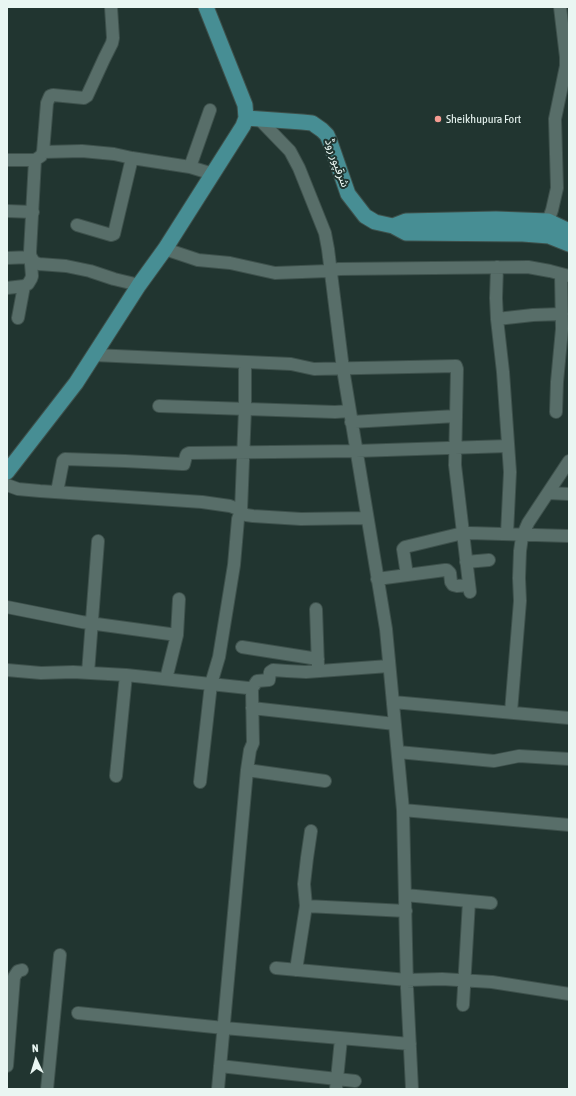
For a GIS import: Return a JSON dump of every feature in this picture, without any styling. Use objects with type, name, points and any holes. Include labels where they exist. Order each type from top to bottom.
[{"type":"main road","points":[[7,472],[76,383],[241,130],[253,119],[246,111],[243,99],[206,7]]},
{"type":"main road","name":"شرقپور روڈ","points":[[253,119],[312,123],[322,130],[330,142],[348,194],[365,216],[375,222],[393,226],[406,233],[523,234],[549,236],[569,244]]},
{"type":"main road","points":[[393,226],[406,220],[496,219],[548,221],[569,231]]},
{"type":"street","points":[[7,288],[24,286],[28,284],[32,276],[30,252],[32,212],[48,98],[53,95],[84,98],[87,96],[112,43],[111,7]]},
{"type":"street","points":[[548,221],[557,188],[555,118],[567,57],[560,7]]},
{"type":"street","points":[[561,87],[569,101]]},
{"type":"street","points":[[190,167],[210,110]]},
{"type":"street","points":[[253,119],[290,151],[299,168],[325,233],[350,416],[386,629],[403,810],[407,980],[412,1089]]},
{"type":"street","points":[[7,160],[82,152],[114,154],[190,167],[212,174]]},
{"type":"street","points":[[77,224],[111,235],[114,234],[132,158]]},
{"type":"street","points":[[7,211],[32,212]]},
{"type":"street","points":[[164,249],[198,260],[230,263],[275,273],[339,269],[528,267],[565,275],[564,319],[557,382],[556,412]]},
{"type":"street","points":[[7,258],[31,257]]},
{"type":"street","points":[[31,257],[34,262],[39,264],[66,266],[90,271],[139,285]]},
{"type":"street","points":[[497,267],[496,298],[510,472],[507,534]]},
{"type":"street","points":[[18,318],[24,286]]},
{"type":"street","points":[[498,319],[532,315],[564,319]]},
{"type":"street","points":[[94,356],[291,364],[314,370],[455,365],[457,367],[455,465],[469,589],[453,585],[451,582],[450,573],[447,570],[377,579]]},
{"type":"street","points":[[200,782],[211,684],[219,657],[234,565],[238,518],[240,511],[244,452],[245,363]]},
{"type":"street","points":[[159,406],[335,412],[350,416],[456,416]]},
{"type":"street","points":[[57,492],[65,459],[184,464],[186,456],[189,453],[356,452],[508,446]]},
{"type":"street","points":[[511,712],[520,601],[520,551],[528,523],[569,461]]},
{"type":"street","points":[[7,484],[18,489],[188,500],[230,506],[248,516],[324,519],[367,518]]},
{"type":"street","points":[[548,493],[569,494]]},
{"type":"street","points":[[406,575],[404,547],[463,533],[569,536]]},
{"type":"street","points":[[88,673],[98,541]]},
{"type":"street","points":[[466,562],[489,560]]},
{"type":"street","points":[[166,679],[177,635],[179,599]]},
{"type":"street","points":[[7,607],[42,613],[68,620],[177,635]]},
{"type":"street","points":[[316,609],[318,665]]},
{"type":"street","points":[[242,647],[318,665],[389,666]]},
{"type":"street","points":[[251,690],[257,681],[269,680],[270,672],[273,670],[301,672],[318,665]]},
{"type":"street","points":[[7,670],[41,673],[73,672],[126,675],[248,688],[251,690],[253,694],[253,743],[250,750],[247,770],[218,1089]]},
{"type":"street","points":[[116,776],[126,675]]},
{"type":"street","points":[[393,702],[569,718]]},
{"type":"street","points":[[252,708],[395,724]]},
{"type":"street","points":[[398,752],[494,761],[518,756],[569,759]]},
{"type":"street","points":[[247,770],[325,781]]},
{"type":"street","points":[[403,810],[569,825]]},
{"type":"street","points":[[296,970],[306,906],[304,884],[312,831]]},
{"type":"street","points":[[405,895],[490,903]]},
{"type":"street","points":[[463,1005],[469,901]]},
{"type":"street","points":[[306,906],[406,911]]},
{"type":"street","points":[[47,1089],[60,955]]},
{"type":"street","points":[[276,968],[407,980],[464,980],[514,985],[569,994]]},
{"type":"street","points":[[7,1066],[14,977],[18,971],[22,970]]},
{"type":"street","points":[[78,1013],[341,1039],[410,1044]]},
{"type":"street","points":[[337,1084],[341,1039]]},
{"type":"street","points":[[220,1066],[337,1084],[355,1081]]},
{"type":"place","name":"Sheikhupura Fort","points":[[438,119]]}]
